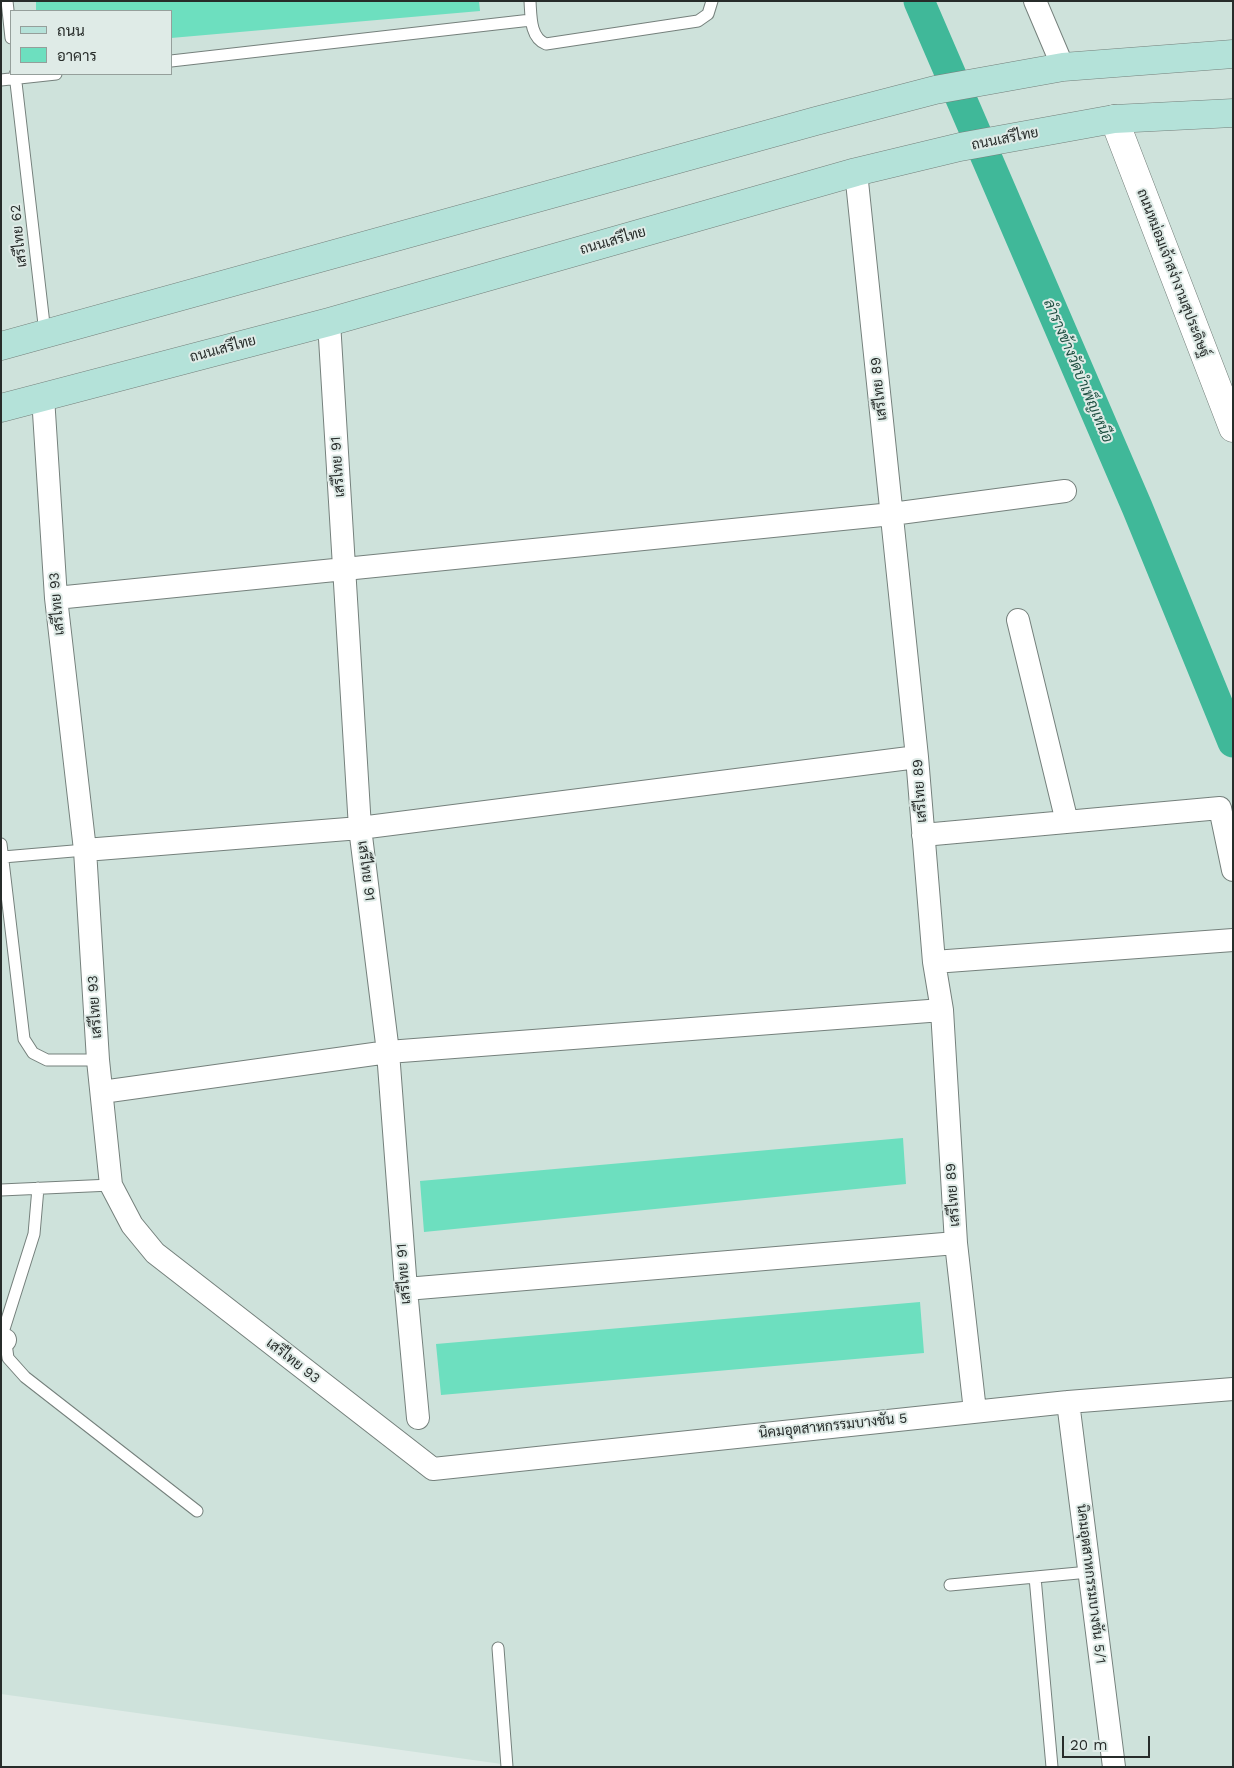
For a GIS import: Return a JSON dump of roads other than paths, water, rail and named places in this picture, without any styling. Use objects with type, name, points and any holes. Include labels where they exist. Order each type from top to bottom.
[{"type":"main road","points":[[1,346],[806,123],[935,90],[1063,67],[1233,54]]},
{"type":"main road","name":"ถนนเสรีไทย","points":[[1,408],[328,322],[856,172],[996,140],[1114,119],[1233,113]]},
{"type":"street","points":[[1035,1],[1063,67]]},
{"type":"street","name":"ถนนหม่อมเจ้าสง่างามสุประดิษฐ์","points":[[1114,119],[1233,428]]},
{"type":"street","name":"เสรีไทย 89","points":[[856,172],[917,756],[922,835],[934,962],[942,1010],[956,1243],[975,1411]]},
{"type":"street","name":"เสรีไทย 91","points":[[328,322],[360,828],[388,1052],[406,1290],[418,1418]]},
{"type":"street","name":"เสรีไทย 93","points":[[43,396],[56,598],[85,850],[98,1060],[111,1185],[132,1225],[155,1253],[433,1469]]},
{"type":"street","points":[[56,598],[892,514],[1064,492]]},
{"type":"street","points":[[1018,620],[1067,822]]},
{"type":"street","points":[[85,850],[360,828],[917,756]]},
{"type":"street","points":[[922,835],[1220,808],[1233,870]]},
{"type":"street","points":[[934,962],[1233,940]]},
{"type":"street","points":[[102,1092],[388,1052],[942,1010]]},
{"type":"street","points":[[406,1290],[956,1243]]},
{"type":"street","name":"นิคมอุตสาหกรรมบางชัน 5","points":[[433,1469],[975,1411],[1233,1389]]},
{"type":"street","name":"นิคมอุตสาหกรรมบางชัน 5/1","points":[[1068,1402],[1114,1767]]},
{"type":"lane","points":[[7,1],[10,29]]},
{"type":"lane","points":[[530,1],[531,20],[539,41],[546,44],[698,21],[708,14],[712,1]]},
{"type":"lane","points":[[172,61],[531,20]]},
{"type":"lane","points":[[1,80],[16,76],[36,75]]},
{"type":"lane","name":"เสรีไทย 62","points":[[16,76],[45,335]]},
{"type":"lane","points":[[1,844],[24,1039],[33,1053],[47,1060],[98,1060]]},
{"type":"lane","points":[[3,856],[85,850]]},
{"type":"lane","points":[[1,1190],[111,1185]]},
{"type":"lane","points":[[38,1188],[34,1234],[4,1329],[3,1341],[8,1358],[25,1377],[198,1511]]},
{"type":"lane","points":[[950,1585],[1089,1572]]},
{"type":"lane","points":[[1035,1577],[1052,1767]]},
{"type":"lane","points":[[498,1648],[507,1767]]},
{"type":"waterway","name":"ลำรางข้างวัดบำเพ็ญเหนือ","points":[[919,1],[1137,507],[1233,742]]}]
